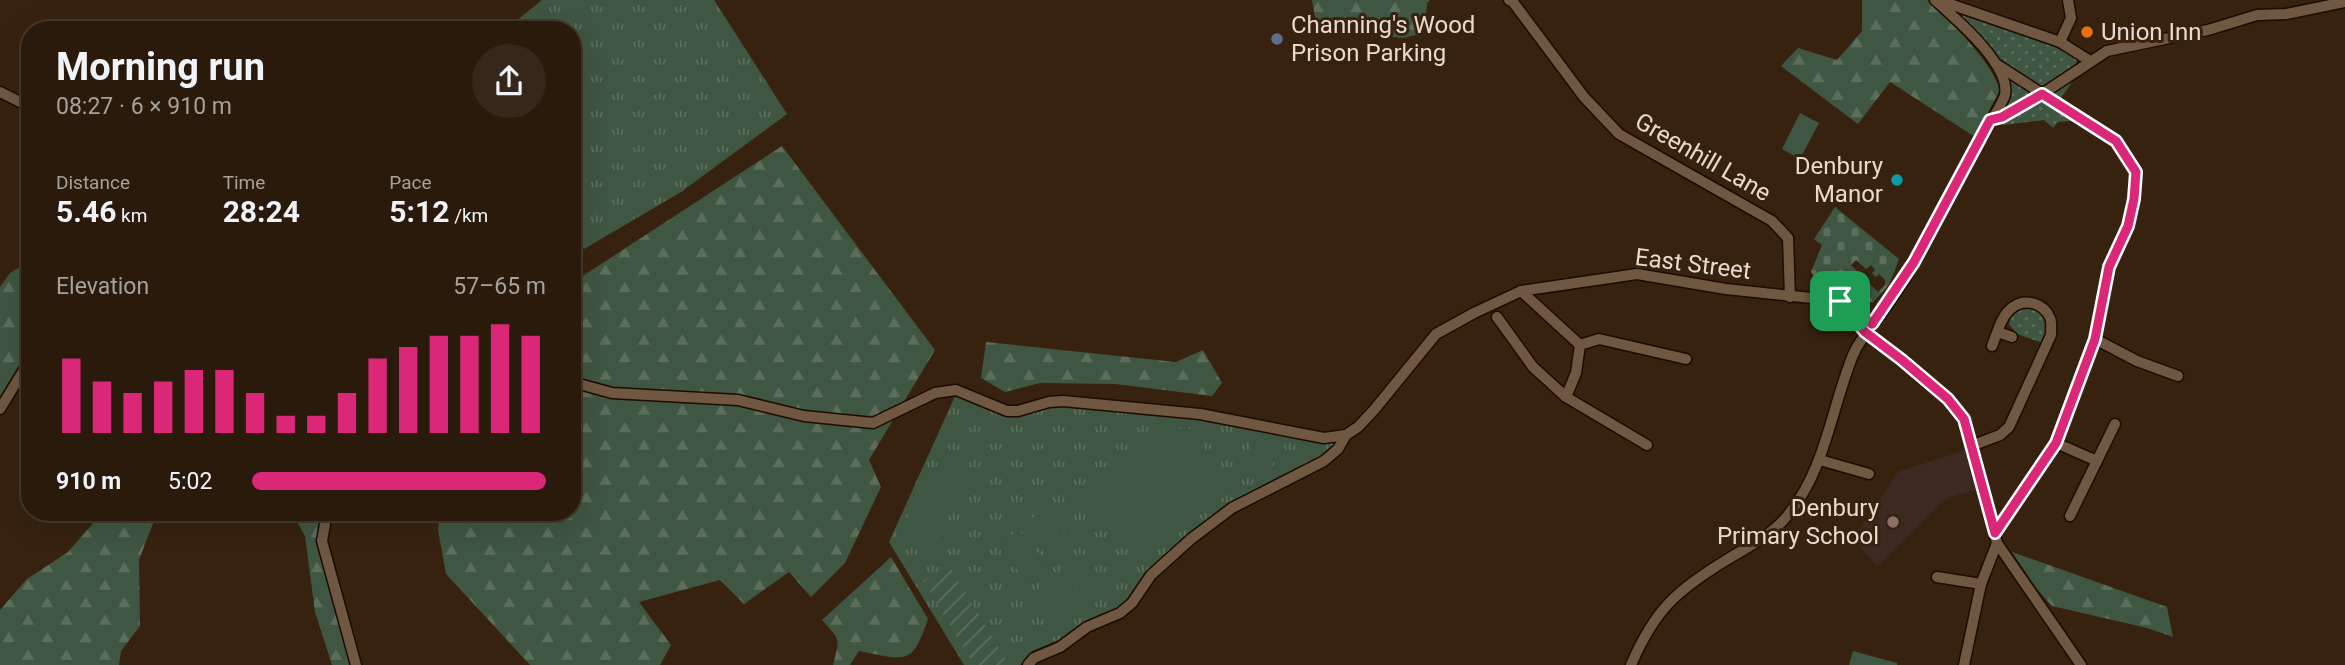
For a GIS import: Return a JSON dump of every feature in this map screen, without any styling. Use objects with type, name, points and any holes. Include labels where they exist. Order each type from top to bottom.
[{"type":"street","name":"Greenhill Lane","points":[[1509,0],[1584,97],[1619,134],[1773,221],[1788,238],[1790,297]]},
{"type":"street","points":[[2060,41],[2071,18],[2068,0]]},
{"type":"street","points":[[1936,1],[2060,41],[2090,61]]},
{"type":"street","points":[[1631,665],[1648,627],[1668,602],[1703,574],[1769,533],[1786,517],[1820,460],[1853,355],[1868,328],[1914,262],[2005,97],[2004,81],[1995,64],[1972,35],[1936,1]]},
{"type":"street","points":[[1990,120],[2002,117],[2042,94],[2107,51],[2208,30],[2258,15],[2286,14],[2345,2]]},
{"type":"street","points":[[1964,665],[1981,584],[1996,538],[2056,443],[2095,339],[2109,267],[2128,226],[2136,172],[2116,141],[1995,64]]},
{"type":"street","points":[[0,92],[21,102]]},
{"type":"street","name":"East Street","points":[[1028,665],[1034,658],[1060,647],[1087,627],[1120,613],[1132,603],[1151,575],[1191,539],[1232,508],[1324,461],[1338,449],[1346,435],[1374,410],[1436,334],[1521,291],[1637,274],[1726,289],[1840,301],[1948,399],[1964,419],[1996,538],[2081,665]]},
{"type":"street","points":[[1521,291],[1580,345]]},
{"type":"street","points":[[1971,446],[2000,435],[2009,427],[2051,335],[2050,318],[2040,305],[2024,302],[2012,307],[1992,346]]},
{"type":"street","points":[[1497,317],[1533,367],[1566,397],[1647,445]]},
{"type":"street","points":[[1998,332],[2012,337]]},
{"type":"street","points":[[1580,345],[1599,339],[1686,359]]},
{"type":"street","points":[[2095,339],[2137,361],[2178,376]]},
{"type":"street","points":[[1566,397],[1576,373],[1580,345]]},
{"type":"street","points":[[0,409],[21,375]]},
{"type":"street","points":[[581,384],[612,393],[738,400],[804,416],[873,423],[935,393],[956,390],[1007,411],[1018,411],[1049,402],[1076,402],[1200,414],[1324,438],[1346,435]]},
{"type":"street","points":[[2070,516],[2115,424]]},
{"type":"street","points":[[2056,443],[2096,461]]},
{"type":"street","points":[[1820,460],[1869,474]]},
{"type":"street","points":[[326,521],[322,541],[356,665]]},
{"type":"street","points":[[1937,577],[1981,584]]},
{"type":"shaded area","name":"Denbury Primary School","points":[[1965,450],[1979,489],[1950,497],[1939,505],[1877,567],[1854,539],[1898,472]]},
{"type":"green space","points":[[542,0],[714,0],[787,114],[681,192],[584,249],[581,246],[581,21],[516,21]]},
{"type":"green space","points":[[1312,0],[1430,0],[1427,3],[1424,33],[1403,38],[1317,28]]},
{"type":"green space","points":[[1862,0],[1927,0],[1979,54],[2000,90],[1975,137],[1890,82],[1858,124],[1781,66],[1798,48],[1837,60],[1862,31]]},
{"type":"green space","points":[[1951,9],[2055,44],[2077,59],[2071,84],[2055,106],[2075,118],[2072,121],[2058,122],[2053,128],[2044,120],[2003,125],[2002,110],[2010,95],[2001,68],[1988,48]]},
{"type":"green space","points":[[1800,113],[1819,123],[1800,159],[1782,149]]},
{"type":"green space","points":[[782,146],[935,350],[869,460],[881,487],[845,563],[811,597],[789,572],[744,604],[720,580],[639,602],[671,645],[660,665],[530,665],[446,574],[438,530],[439,521],[581,521],[581,277]]},
{"type":"green space","points":[[1835,207],[1899,259],[1889,285],[1872,303],[1841,279],[1831,288],[1823,290],[1811,272],[1822,245],[1814,239]],"holes":[[[1856,260],[1866,269],[1871,265],[1875,270],[1872,273],[1876,277],[1879,274],[1885,280],[1885,285],[1878,292],[1865,279],[1862,282],[1856,277],[1859,273],[1851,265]]]},
{"type":"green space","points":[[21,266],[21,368],[0,402],[0,287],[10,273]]},
{"type":"green space","points":[[2031,307],[2044,314],[2049,327],[2043,343],[2017,334],[2009,324],[2016,311]]},
{"type":"green space","points":[[986,342],[1176,362],[1203,350],[1222,383],[1212,396],[1115,384],[1040,383],[1005,392],[981,378]]},
{"type":"green space","points":[[956,394],[1019,415],[1047,407],[1065,406],[1200,419],[1322,442],[1340,439],[1323,458],[1231,504],[1190,534],[1148,571],[1129,600],[1117,609],[1093,618],[1061,639],[1032,651],[1020,665],[964,665],[889,542]]},
{"type":"green space","points":[[1186,424],[1234,489],[1137,561],[1089,496]]},
{"type":"green space","points":[[1268,438],[1274,473],[1254,476],[1250,441]]},
{"type":"green space","points":[[942,457],[972,475],[930,548],[900,531]]},
{"type":"green space","points":[[1043,509],[1073,544],[1052,561],[1022,526]]},
{"type":"green space","points":[[95,521],[154,521],[139,560],[140,626],[121,651],[119,665],[0,665],[0,610],[27,579],[68,552]]},
{"type":"green space","points":[[297,521],[331,521],[327,542],[353,665],[332,665],[315,612],[305,536]]},
{"type":"green space","points":[[1018,529],[1048,565],[1028,582],[998,547]]},
{"type":"green space","points":[[2012,552],[2167,607],[2173,637],[2147,628],[2052,606]]},
{"type":"green space","points":[[1080,553],[1110,588],[1090,606],[1060,570]]},
{"type":"green space","points":[[891,557],[928,619],[917,645],[906,656],[888,657],[859,651],[850,665],[833,665],[837,640],[822,620]]},
{"type":"green space","points":[[949,565],[1009,665],[974,665],[923,581]]},
{"type":"green space","points":[[1056,574],[1085,609],[1065,626],[1035,591]]},
{"type":"green space","points":[[1853,651],[1897,663],[1897,665],[1849,665]]},
{"type":"place","name":"Union Inn","points":[[2087,32]]},
{"type":"place","name":"Channing's Wood Prison Parking","points":[[1277,39]]},
{"type":"place","name":"Denbury Manor","points":[[1897,180]]},
{"type":"place","name":"Denbury Primary School","points":[[1893,522]]},
{"type":"route","points":[[2042,94],[2116,141],[2136,172],[2128,226],[2109,267],[2095,339],[2056,443],[1995,533],[1964,419],[1948,399],[1865,332],[1840,301],[1872,324],[1883,312],[1914,262],[1990,120],[2002,117],[2042,94]]}]
